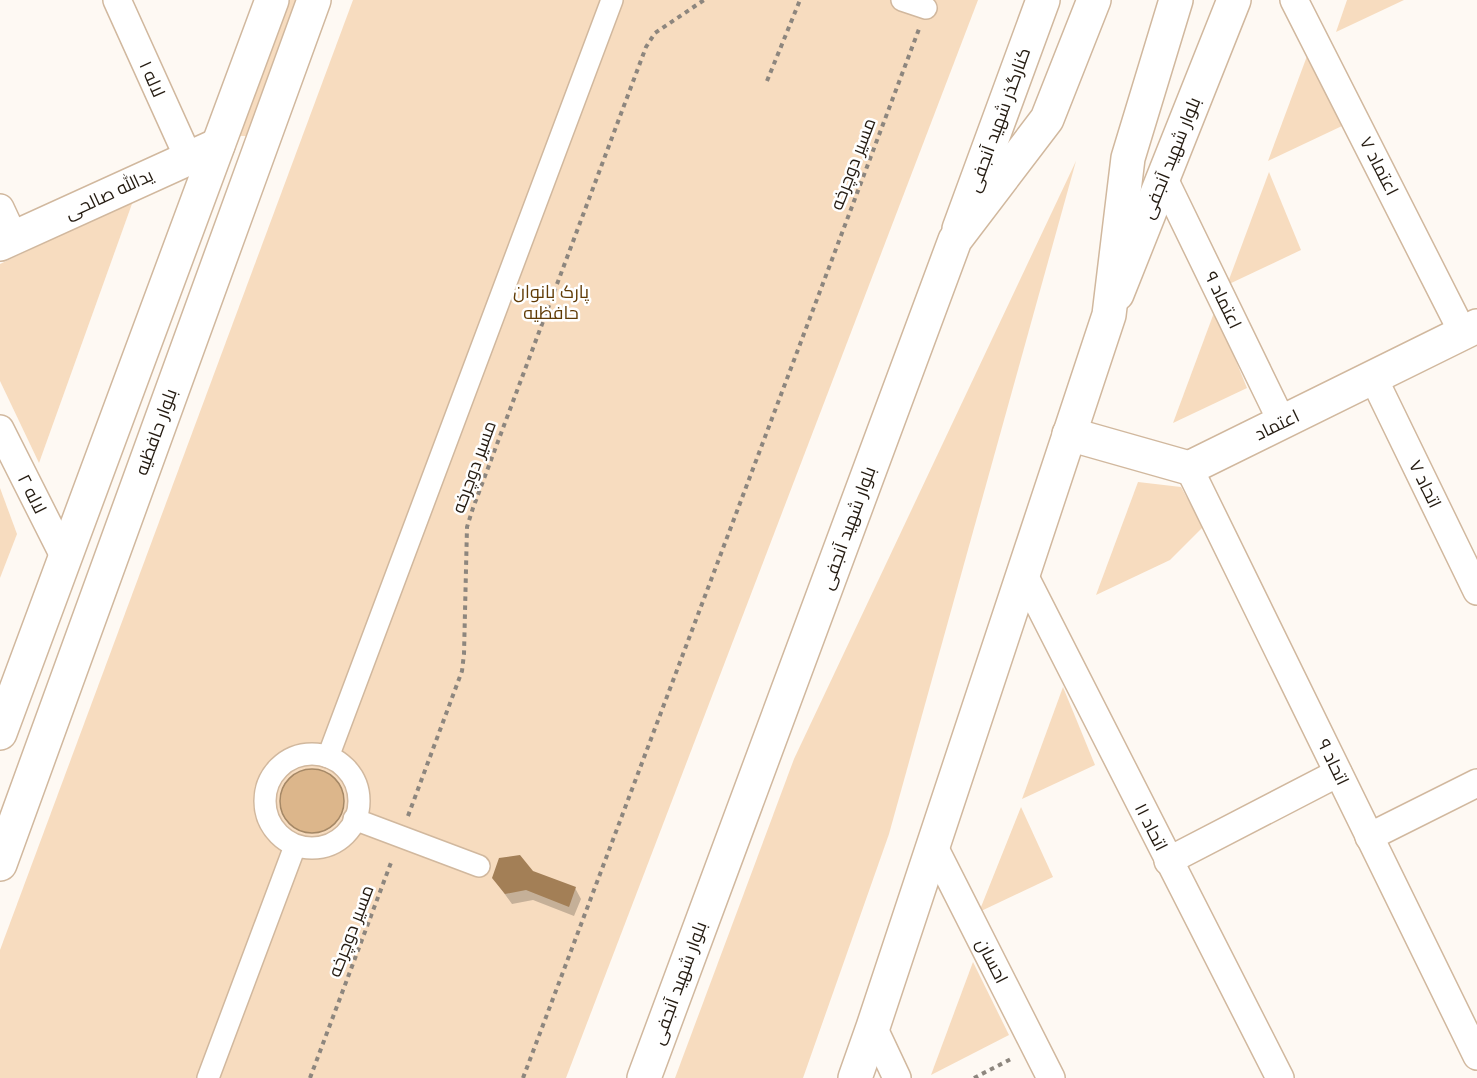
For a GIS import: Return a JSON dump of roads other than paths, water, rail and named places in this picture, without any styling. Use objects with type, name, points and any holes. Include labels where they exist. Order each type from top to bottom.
[{"type":"main road","points":[[0,733],[272,0]]},
{"type":"main road","name":"بلوار حافظیه","points":[[0,864],[314,0]]},
{"type":"main road","name":"کنارگذر شهید آنجفی","points":[[955,240],[1043,0]]},
{"type":"main road","name":"بلوار شهید آنجفی","points":[[644,1078],[955,240],[1047,119],[1094,0]]},
{"type":"main road","name":"بلوار شهید آنجفی","points":[[1109,315],[1128,158],[1176,0]]},
{"type":"main road","name":"بلوار شهید آنجفی","points":[[855,1078],[1109,315],[1234,0]]},
{"type":"main road","name":"یدالله صالحی","points":[[7,241],[218,145]]},
{"type":"main road","points":[[218,145],[255,158]]},
{"type":"main road","name":"اعتماد","points":[[1189,468],[1470,329]]},
{"type":"main road","points":[[1069,434],[1189,468]]},
{"type":"street","name":"لاله ۱","points":[[117,0],[188,157]]},
{"type":"street","points":[[328,757],[612,0]]},
{"type":"street","points":[[902,0],[926,8]]},
{"type":"street","name":"اعتماد ۷","points":[[1294,0],[1470,329]]},
{"type":"street","name":"اعتماد ۹","points":[[1163,177],[1282,422]]},
{"type":"street","points":[[0,208],[7,241]]},
{"type":"street","name":"اتحاد ۷","points":[[1373,377],[1477,591]]},
{"type":"street","name":"لاله ۲","points":[[0,429],[65,558]]},
{"type":"street","name":"اتحاد ۹","points":[[1189,468],[1477,1056]]},
{"type":"street","name":"اتحاد ۱۱","points":[[1024,575],[1280,1078]]},
{"type":"street","points":[[312,754],[328,757],[342,765],[353,778],[358,794],[358,810],[354,819],[342,838],[327,846],[311,848],[295,846],[281,837],[271,824],[265,808],[265,792],[271,777],[282,764],[296,756],[312,754]]},
{"type":"street","points":[[1168,861],[1338,773]]},
{"type":"street","points":[[1370,837],[1477,783]]},
{"type":"street","points":[[354,819],[479,866]]},
{"type":"street","name":"احسان","points":[[933,845],[1051,1078]]},
{"type":"street","points":[[208,1078],[295,846]]},
{"type":"street","points":[[873,1027],[897,1078]]},
{"type":"park label","name":"پارک بانوان حافظیه","points":[[551,302]]}]
